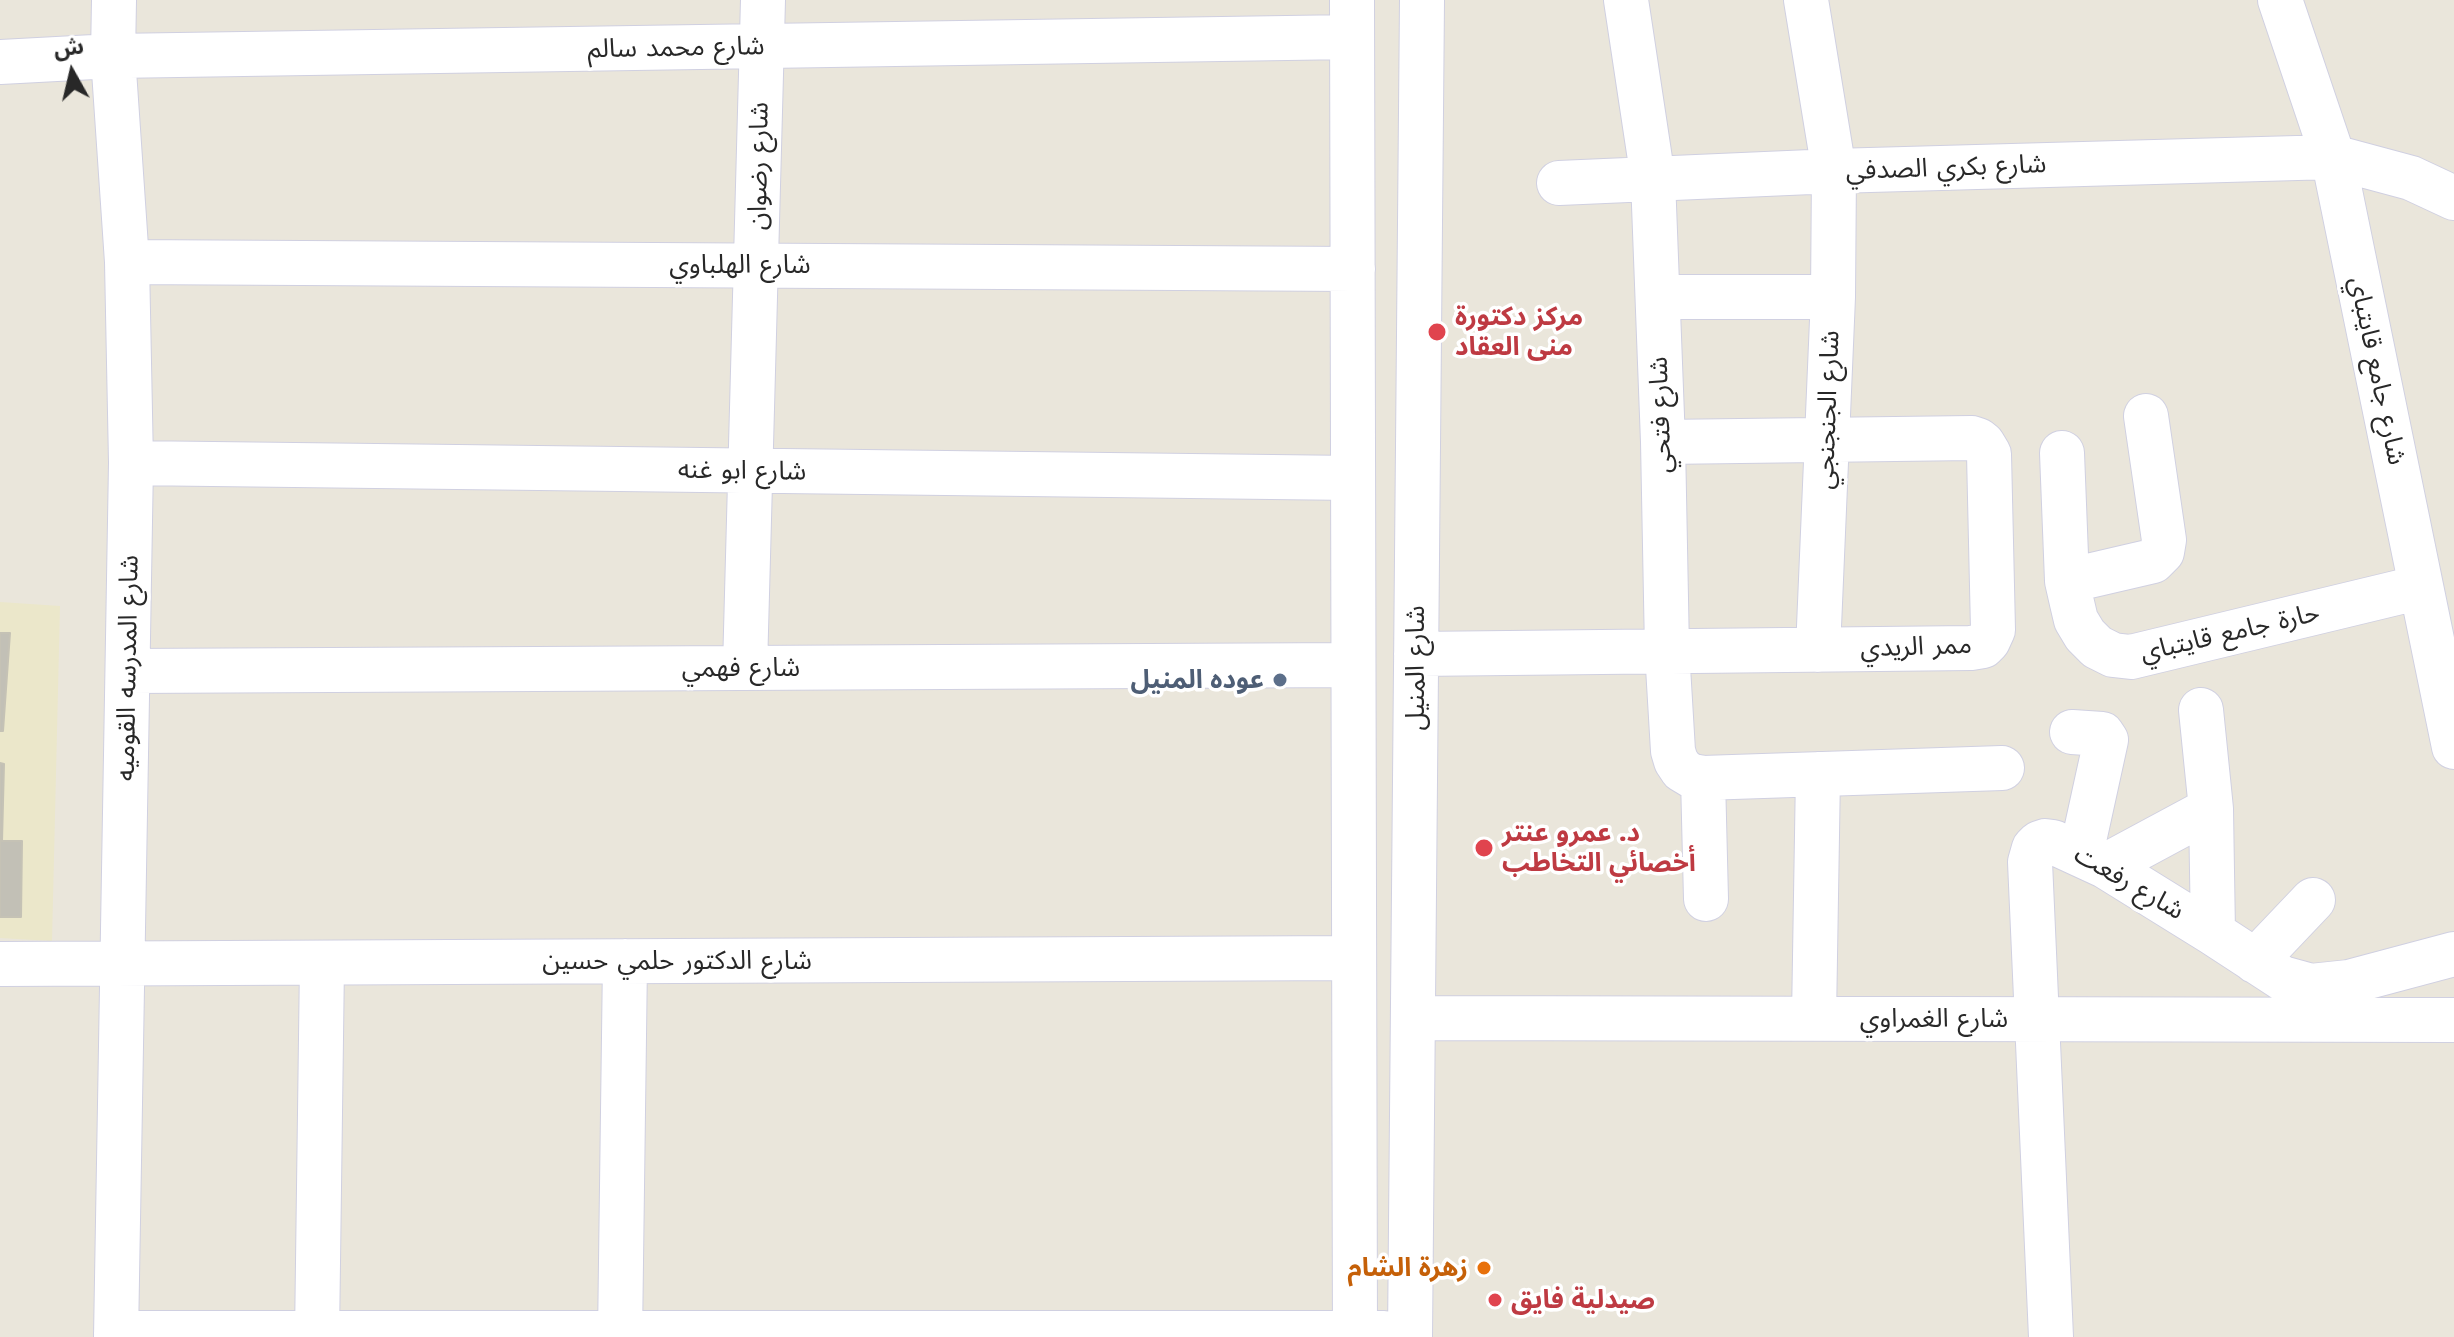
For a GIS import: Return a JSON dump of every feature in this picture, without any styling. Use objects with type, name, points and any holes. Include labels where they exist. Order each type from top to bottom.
[{"type":"street","name":"شارع المدرسه القوميه","points":[[114,0],[113,56],[127,262],[131,463],[116,1335]]},
{"type":"street","name":"شارع رضوان","points":[[745,668],[763,0]]},
{"type":"street","name":"شارع المنيل","points":[[1410,1335],[1422,0]]},
{"type":"street","name":"شارع فتحي","points":[[1626,0],[1653,179],[1667,650],[1673,751],[1682,770],[1703,778]]},
{"type":"street","name":"شارع الجنجنجي","points":[[1806,0],[1834,171],[1833,297],[1818,650]]},
{"type":"street","name":"شارع جامع قايتباي","points":[[2280,0],[2333,157],[2454,747]]},
{"type":"street","name":"شارع محمد سالم","points":[[0,62],[113,56],[762,46],[1352,19]]},
{"type":"street","points":[[1352,19],[1355,1335]]},
{"type":"street","name":"شارع بكري الصدفي","points":[[1559,183],[1834,171],[2333,157],[2411,178],[2454,198]]},
{"type":"street","name":"شارع الهلباوي","points":[[127,262],[1353,269]]},
{"type":"street","points":[[1658,297],[1833,297]]},
{"type":"street","points":[[2067,581],[2153,561],[2162,552],[2164,540],[2146,416]]},
{"type":"street","name":"ممر الريدي","points":[[1416,654],[1977,648],[1988,641],[1993,630],[1989,454],[1983,444],[1972,438],[1663,442]]},
{"type":"street","name":"حارة جامع قايتباي","points":[[2062,453],[2067,581],[2076,620],[2097,647],[2113,655],[2131,657],[2421,587]]},
{"type":"street","name":"شارع ابو غنه","points":[[131,463],[1353,478]]},
{"type":"street","name":"شارع فهمي","points":[[128,671],[1353,665]]},
{"type":"street","points":[[2201,710],[2211,809],[2213,933]]},
{"type":"street","points":[[2072,732],[2102,734],[2106,740],[2093,860],[2211,809]]},
{"type":"street","points":[[1706,899],[1703,778],[2002,768]]},
{"type":"street","points":[[1814,1018],[1818,774]]},
{"type":"street","name":"شارع رفعت","points":[[2051,1337],[2031,855],[2034,848],[2045,841],[2053,842],[2093,860],[2282,978],[2311,986],[2349,982],[2454,954]]},
{"type":"street","points":[[2255,961],[2313,900]]},
{"type":"street","name":"شارع الدكتور حلمي حسين","points":[[0,964],[1354,958]]},
{"type":"street","points":[[620,1335],[625,961]]},
{"type":"street","points":[[317,1335],[322,963]]},
{"type":"street","name":"شارع الغمراوي","points":[[1414,1018],[2454,1020]]},
{"type":"street","points":[[116,1335],[1410,1335]]},
{"type":"shaded area","points":[[0,602],[60,606],[52,941],[0,938]]},
{"type":"building","points":[[0,633],[10,633],[3,731],[0,731]]},
{"type":"building","points":[[0,763],[4,764],[2,841],[22,841],[21,917],[0,917]]},
{"type":"place","name":"مركز دكتورة منى العقاد","points":[[1437,332]]},
{"type":"place","name":"عوده المنيل","points":[[1280,680]]},
{"type":"place","name":"د. عمرو عنتر أخصائي التخاطب","points":[[1484,848]]},
{"type":"place","name":"زهرة الشام","points":[[1484,1268]]},
{"type":"place","name":"صيدلية فايق","points":[[1495,1300]]}]
